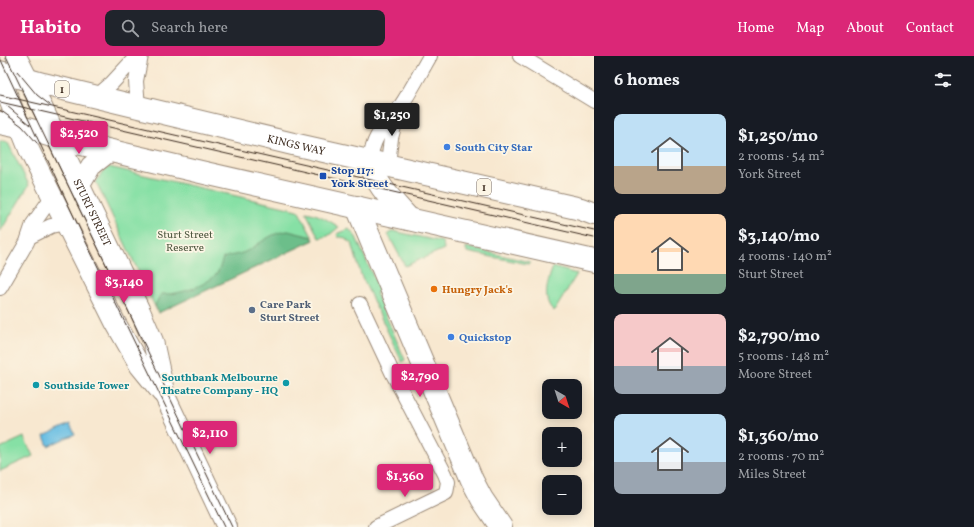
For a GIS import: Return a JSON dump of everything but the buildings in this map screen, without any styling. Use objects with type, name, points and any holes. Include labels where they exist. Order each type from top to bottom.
[{"type":"highway","name":"KINGS WAY","points":[[0,72],[293,144],[590,211]]},
{"type":"highway","points":[[10,125],[110,151],[594,261]]},
{"type":"highway","points":[[379,163],[374,175],[380,185],[408,219]]},
{"type":"highway","points":[[357,207],[456,441],[482,499],[500,527]]},
{"type":"street","name":"STURT STREET","points":[[16,56],[80,185],[153,341],[165,396],[227,527]]},
{"type":"street","points":[[96,96],[109,86],[137,56]]},
{"type":"street","points":[[138,107],[136,81],[141,56]]},
{"type":"street","points":[[379,163],[372,148],[376,138],[385,124],[399,108],[430,56]]},
{"type":"street","points":[[520,56],[594,101]]},
{"type":"street","name":"STURT STREET","points":[[0,77],[10,125],[52,197],[115,322],[140,366],[165,396]]},
{"type":"street","points":[[80,185],[91,166],[110,151]]},
{"type":"street","points":[[0,288],[29,237],[33,224],[52,197]]},
{"type":"street","points":[[29,237],[51,226],[66,223]]},
{"type":"street","points":[[360,304],[392,372],[448,482],[446,493],[376,527]]},
{"type":"green space","points":[[0,141],[8,143],[29,185],[0,232]]},
{"type":"green space","name":"Sturt Street Reserve","points":[[109,167],[298,210],[314,240],[158,313],[96,182],[102,172]]},
{"type":"green space","points":[[306,212],[319,216],[339,227],[328,236],[319,238]]},
{"type":"green space","points":[[349,229],[356,237],[380,292],[376,293],[405,360],[402,362],[361,275],[352,243],[342,237],[338,237],[337,234]]},
{"type":"green space","points":[[288,231],[312,237],[314,240],[158,313],[155,305],[161,294],[175,293],[198,286],[212,278],[217,273],[223,258],[245,252],[271,236]]},
{"type":"green space","points":[[393,231],[443,242],[444,249],[405,266],[388,234]]},
{"type":"green space","points":[[466,247],[530,263],[528,264],[467,252]]},
{"type":"green space","points":[[553,267],[577,274],[554,311],[550,306],[547,296],[549,278]]},
{"type":"green space","points":[[24,437],[33,456],[0,471],[0,448]]},
{"type":"water","points":[[70,424],[75,434],[48,446],[44,436]]},
{"type":"tram line","points":[[6,56],[232,527]]},
{"type":"tram line","points":[[0,58],[83,236],[224,527]]},
{"type":"tram line","points":[[17,71],[37,95],[50,105]]},
{"type":"tram line","points":[[0,95],[594,231]]},
{"type":"tram line","points":[[0,102],[594,238]]},
{"type":"tram line","points":[[7,106],[30,125]]},
{"type":"tram line","points":[[0,110],[22,126],[37,143]]},
{"type":"place","name":"South City Star","points":[[447,147]]},
{"type":"place","name":"Stop 117: York Street","points":[[323,176]]},
{"type":"place","name":"Hungry Jack's","points":[[434,289]]},
{"type":"place","name":"Care Park Sturt Street","points":[[252,310]]},
{"type":"place","name":"Quickstop","points":[[451,337]]},
{"type":"place","name":"Southbank Melbourne Theatre Company - HQ","points":[[286,383]]},
{"type":"place","name":"Southside Tower","points":[[36,385]]}]
